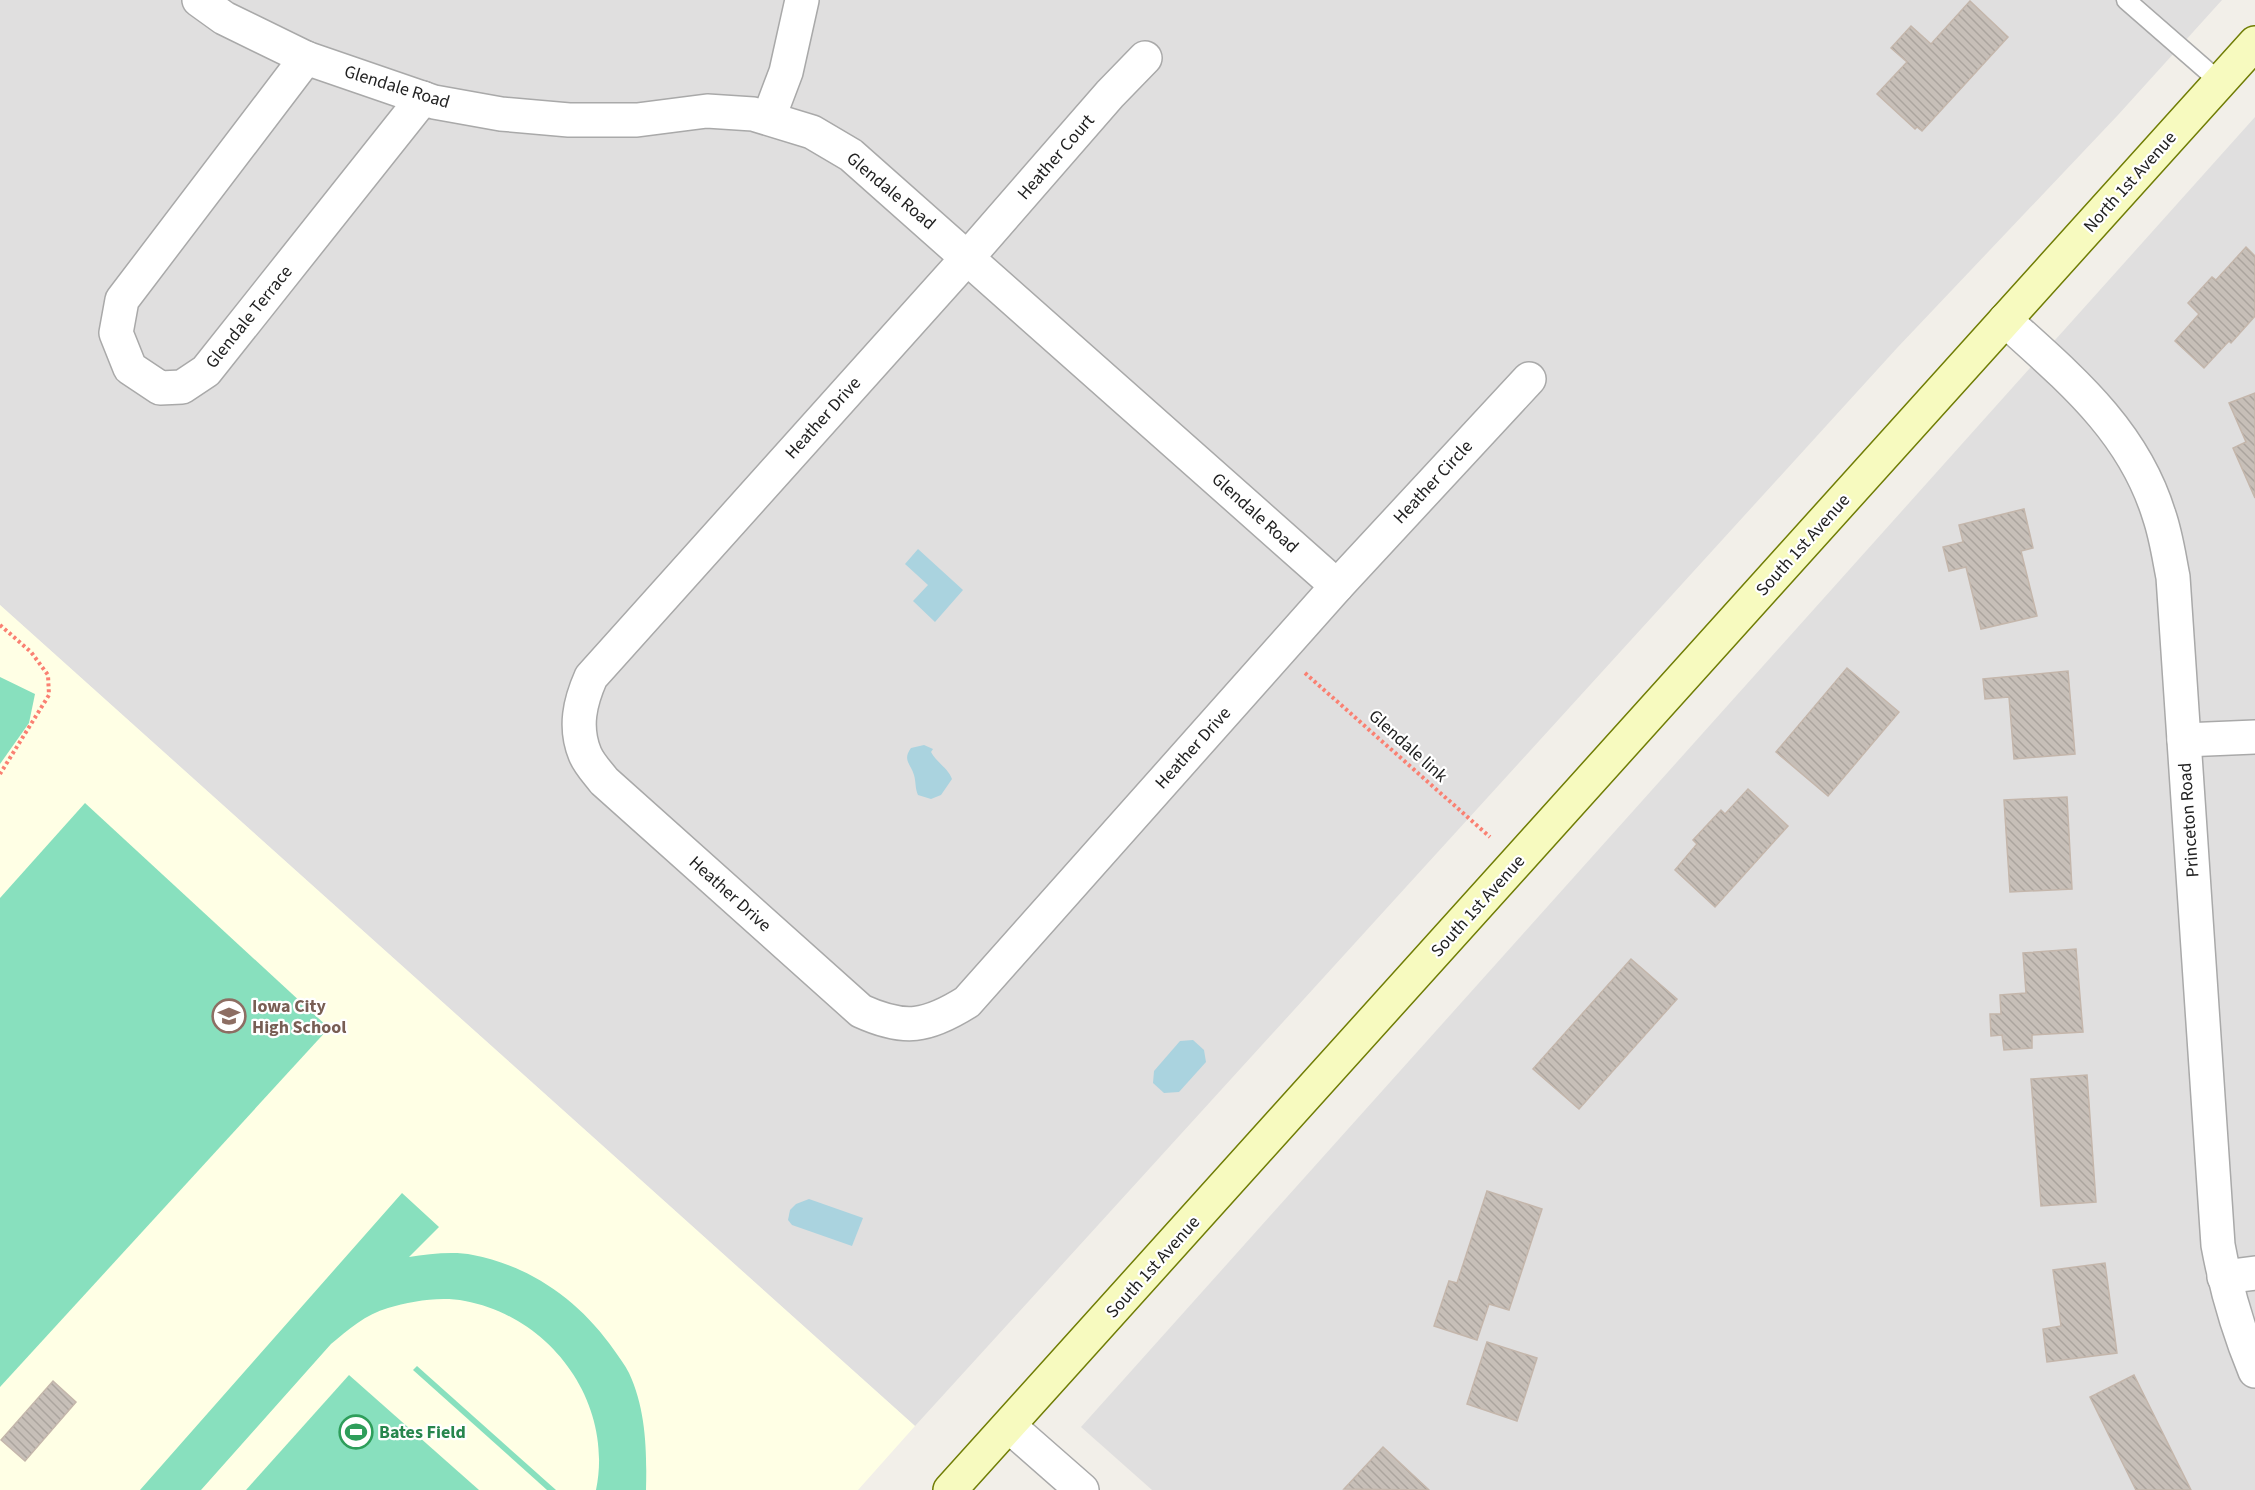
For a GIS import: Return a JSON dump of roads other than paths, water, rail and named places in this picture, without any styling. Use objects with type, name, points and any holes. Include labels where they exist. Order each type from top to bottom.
[{"type":"main road","name":"North 1st Avenue","points":[[2005,321],[2255,43]]},
{"type":"main road","name":"South 1st Avenue","points":[[950,1490],[2005,321]]},
{"type":"street","name":"Glendale Road","points":[[199,0],[224,18],[306,58],[423,98],[501,114],[569,120],[637,120],[706,111],[753,114],[812,132],[851,155],[1337,586]]},
{"type":"street","points":[[769,117],[786,72],[802,0]]},
{"type":"street","name":"Glendale Terrace","points":[[306,58],[122,300],[116,333],[130,368],[160,388],[182,387],[206,371],[423,98]]},
{"type":"street","name":"Heather Court","points":[[968,257],[1110,93],[1145,58]]},
{"type":"street","name":"Heather Drive","points":[[968,257],[591,677],[581,701],[579,727],[585,755],[604,781],[861,1011],[884,1021],[911,1025],[941,1018],[967,1002],[1337,586]]},
{"type":"street","name":"Princeton Road","points":[[2005,321],[2088,396],[2115,429],[2138,465],[2159,514],[2173,577],[2218,1245],[2239,1275],[2237,1324],[2255,1371]]},
{"type":"street","name":"Heather Circle","points":[[1337,586],[1529,379]]},
{"type":"street","points":[[2184,740],[2255,737]]},
{"type":"street","points":[[1009,1426],[1082,1490]]},
{"type":"lane","points":[[2126,0],[2220,82]]},
{"type":"water","points":[[918,549],[963,590],[935,622],[913,601],[928,585],[905,564]]},
{"type":"water","points":[[924,745],[933,749],[931,752],[952,779],[941,795],[931,799],[918,795],[914,775],[907,759],[911,748]]},
{"type":"water","points":[[1193,1040],[1204,1050],[1206,1062],[1179,1092],[1164,1093],[1153,1083],[1154,1071],[1180,1041]]},
{"type":"water","points":[[809,1199],[863,1218],[852,1246],[792,1225],[788,1220],[790,1210],[796,1204]]},
{"type":"place","name":"Iowa City High School","points":[[229,1016]]},
{"type":"place","name":"Bates Field","points":[[356,1432]]}]
